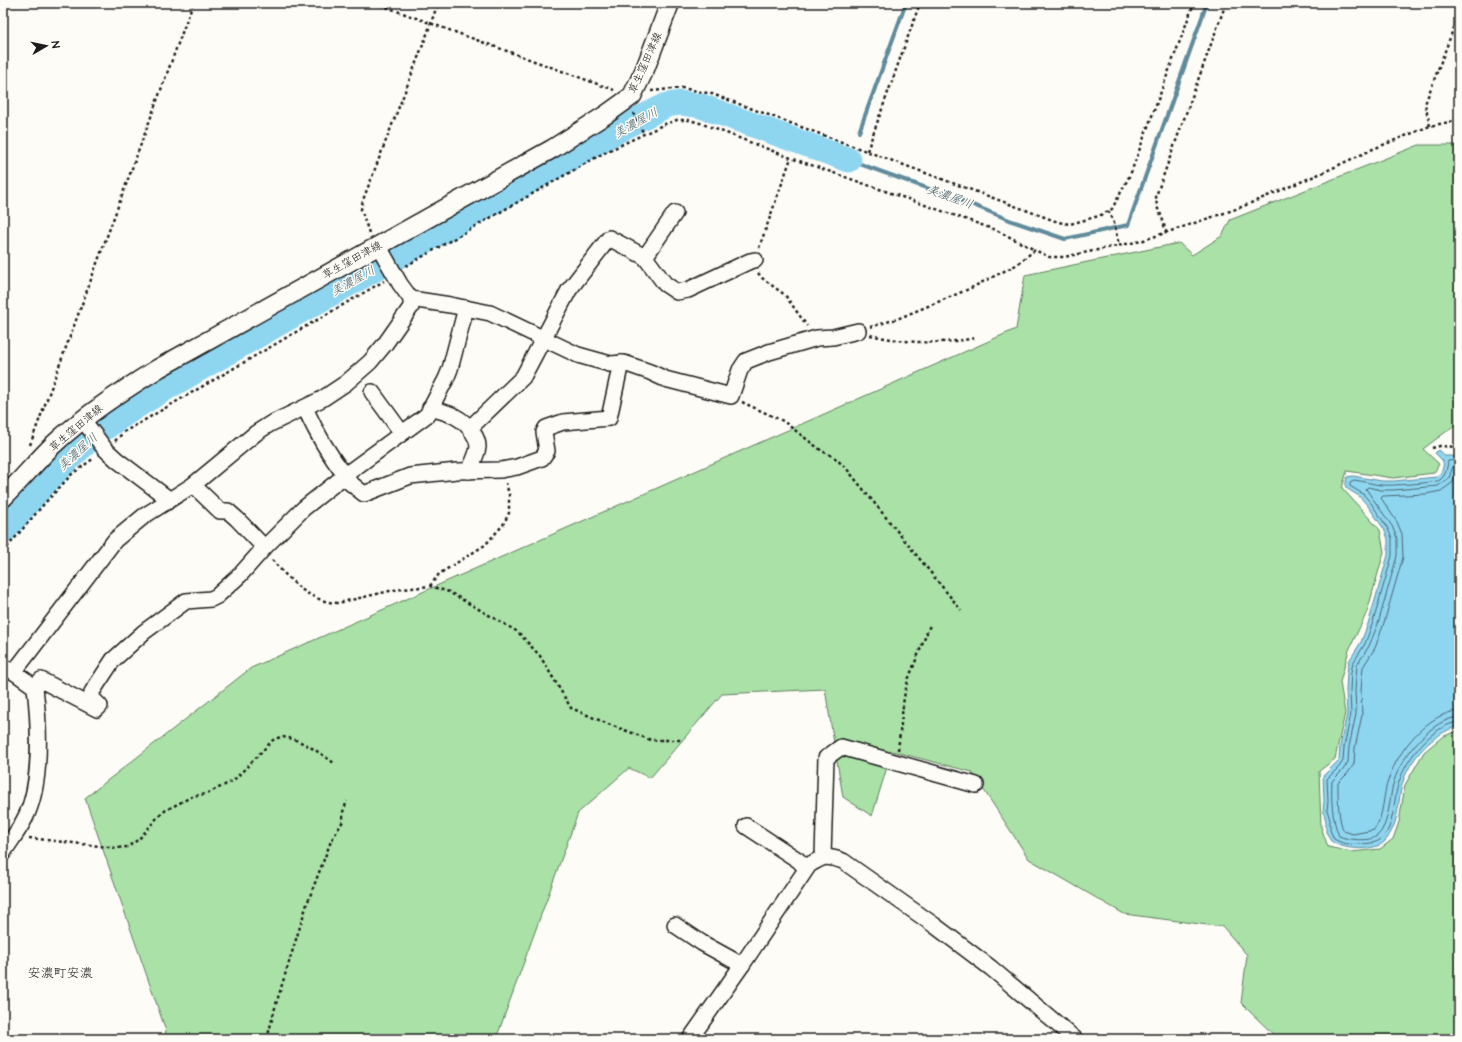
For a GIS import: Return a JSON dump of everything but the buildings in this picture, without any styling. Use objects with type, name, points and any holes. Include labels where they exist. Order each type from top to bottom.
[{"type":"main road","name":"草生窪田津線","points":[[3,498],[53,445],[85,424],[132,385],[159,368],[376,246],[552,149],[607,114],[631,102],[670,3]]},
{"type":"street","points":[[645,258],[675,213]]},
{"type":"street","points":[[470,428],[523,377],[569,290],[610,238],[645,258],[665,284],[678,292],[688,290],[755,260]]},
{"type":"street","points":[[3,853],[27,815],[35,788],[38,755],[38,707],[35,686],[8,669],[115,540],[144,516],[194,486],[256,433],[270,424],[304,408],[346,383],[370,362],[385,344],[411,307],[412,299],[376,246]]},
{"type":"street","points":[[412,299],[490,313],[514,323],[543,339],[578,355],[610,364],[621,363],[650,372],[665,379],[731,396],[740,370],[746,361],[769,352],[817,338],[833,337],[858,330]]},
{"type":"street","points":[[35,686],[41,680],[97,709],[100,706],[92,698],[92,692],[114,660],[144,632],[186,601],[211,599],[218,596],[304,508],[344,476],[427,415],[450,369],[466,308]]},
{"type":"street","points":[[304,408],[332,460],[344,476],[364,494],[410,476],[501,470],[517,467],[542,458],[547,451],[544,432],[546,428],[563,422],[609,418],[621,363]]},
{"type":"street","points":[[372,392],[402,433]]},
{"type":"street","points":[[430,408],[461,419],[476,437],[478,446],[477,452],[469,471]]},
{"type":"street","points":[[85,424],[117,460],[166,497],[167,502]]},
{"type":"street","points":[[194,486],[220,511],[228,511],[237,519],[262,550]]},
{"type":"street","points":[[823,856],[826,758],[841,747],[976,785]]},
{"type":"street","points":[[746,826],[798,860],[806,868]]},
{"type":"street","points":[[690,1039],[742,965],[806,868],[823,856],[832,857],[843,861],[934,925],[991,968],[1074,1039]]},
{"type":"street","points":[[675,925],[702,943],[742,965]]},
{"type":"path","points":[[30,470],[29,448],[193,3]]},
{"type":"path","points":[[375,3],[612,90],[631,102],[644,133]]},
{"type":"path","points":[[376,246],[365,225],[361,209],[438,3]]},
{"type":"path","points":[[867,151],[920,3]]},
{"type":"path","points":[[631,102],[656,90],[677,88],[693,89],[712,94],[1058,222],[1070,224],[1099,216],[1112,209],[1130,175],[1194,3]]},
{"type":"path","points":[[1166,233],[1162,217],[1157,207],[1156,196],[1226,3]]},
{"type":"path","points":[[1430,126],[1425,104],[1459,14]]},
{"type":"path","points":[[3,552],[72,474],[124,432],[395,275],[413,261],[602,154],[644,133],[677,120],[689,120],[700,123],[791,158],[996,230],[1049,257],[1064,257],[1141,241],[1239,208],[1430,126],[1459,120]]},
{"type":"path","points":[[791,158],[753,264],[762,278],[784,295],[817,338]]},
{"type":"path","points":[[1108,211],[1113,220],[1119,245]]},
{"type":"path","points":[[858,330],[897,319],[969,289],[1016,265],[1034,250]]},
{"type":"path","points":[[858,330],[871,336],[913,343],[957,342],[975,338]]},
{"type":"path","points":[[731,396],[783,421],[822,452],[834,457],[846,468],[962,610]]},
{"type":"path","points":[[1432,448],[1440,446],[1459,447]]},
{"type":"path","points":[[430,586],[438,574],[485,545],[502,525],[509,513],[509,494],[501,470]]},
{"type":"path","points":[[262,550],[294,584],[317,599],[330,602],[338,603],[394,590],[430,586],[449,592],[518,632],[540,656],[571,708],[651,740],[682,740]]},
{"type":"path","points":[[896,762],[898,756],[904,697],[908,680],[930,625]]},
{"type":"path","points":[[14,836],[117,848],[128,847],[139,838],[166,810],[193,796],[206,794],[233,780],[272,740],[280,737],[292,739],[334,763]]},
{"type":"path","points":[[267,1039],[276,1004],[307,904],[331,841],[343,821],[343,812],[348,801]]},
{"type":"green space","points":[[1419,145],[1459,145],[1459,422],[1423,449],[1439,464],[1434,473],[1393,478],[1347,471],[1342,488],[1380,530],[1384,552],[1367,612],[1349,650],[1340,682],[1345,713],[1335,759],[1319,771],[1321,827],[1328,847],[1351,852],[1380,849],[1393,839],[1399,822],[1405,785],[1424,752],[1442,737],[1459,730],[1459,1039],[1278,1039],[1241,1003],[1247,955],[1223,927],[1124,914],[1029,859],[972,772],[892,751],[872,816],[843,797],[825,689],[722,694],[650,778],[629,768],[578,813],[496,1039],[164,1039],[166,1031],[85,798],[251,668],[1016,329],[1025,275],[1179,243],[1192,255],[1222,236],[1230,220]]},
{"type":"water","points":[[1438,450],[1445,456],[1459,456],[1459,726],[1449,729],[1431,741],[1423,748],[1410,766],[1402,785],[1396,821],[1387,839],[1379,845],[1372,847],[1349,848],[1341,846],[1330,840],[1326,832],[1326,821],[1323,811],[1323,776],[1339,760],[1340,746],[1347,714],[1346,690],[1349,661],[1361,642],[1369,621],[1388,555],[1388,539],[1384,529],[1368,506],[1359,496],[1346,488],[1347,477],[1353,476],[1382,481],[1394,481],[1437,477],[1443,468],[1443,461],[1435,453]]},
{"type":"waterway","points":[[859,132],[906,3]]},
{"type":"waterway","name":"美濃屋川","points":[[851,154],[849,160],[968,203],[1012,221],[1065,239],[1128,225],[1207,3]]},
{"type":"waterway","name":"美濃屋川","points":[[3,532],[43,486],[75,453],[114,421],[144,401],[631,123],[667,105],[681,103],[701,106],[849,160]]},
{"type":"district","name":"安濃町安濃","points":[[60,973]]}]
